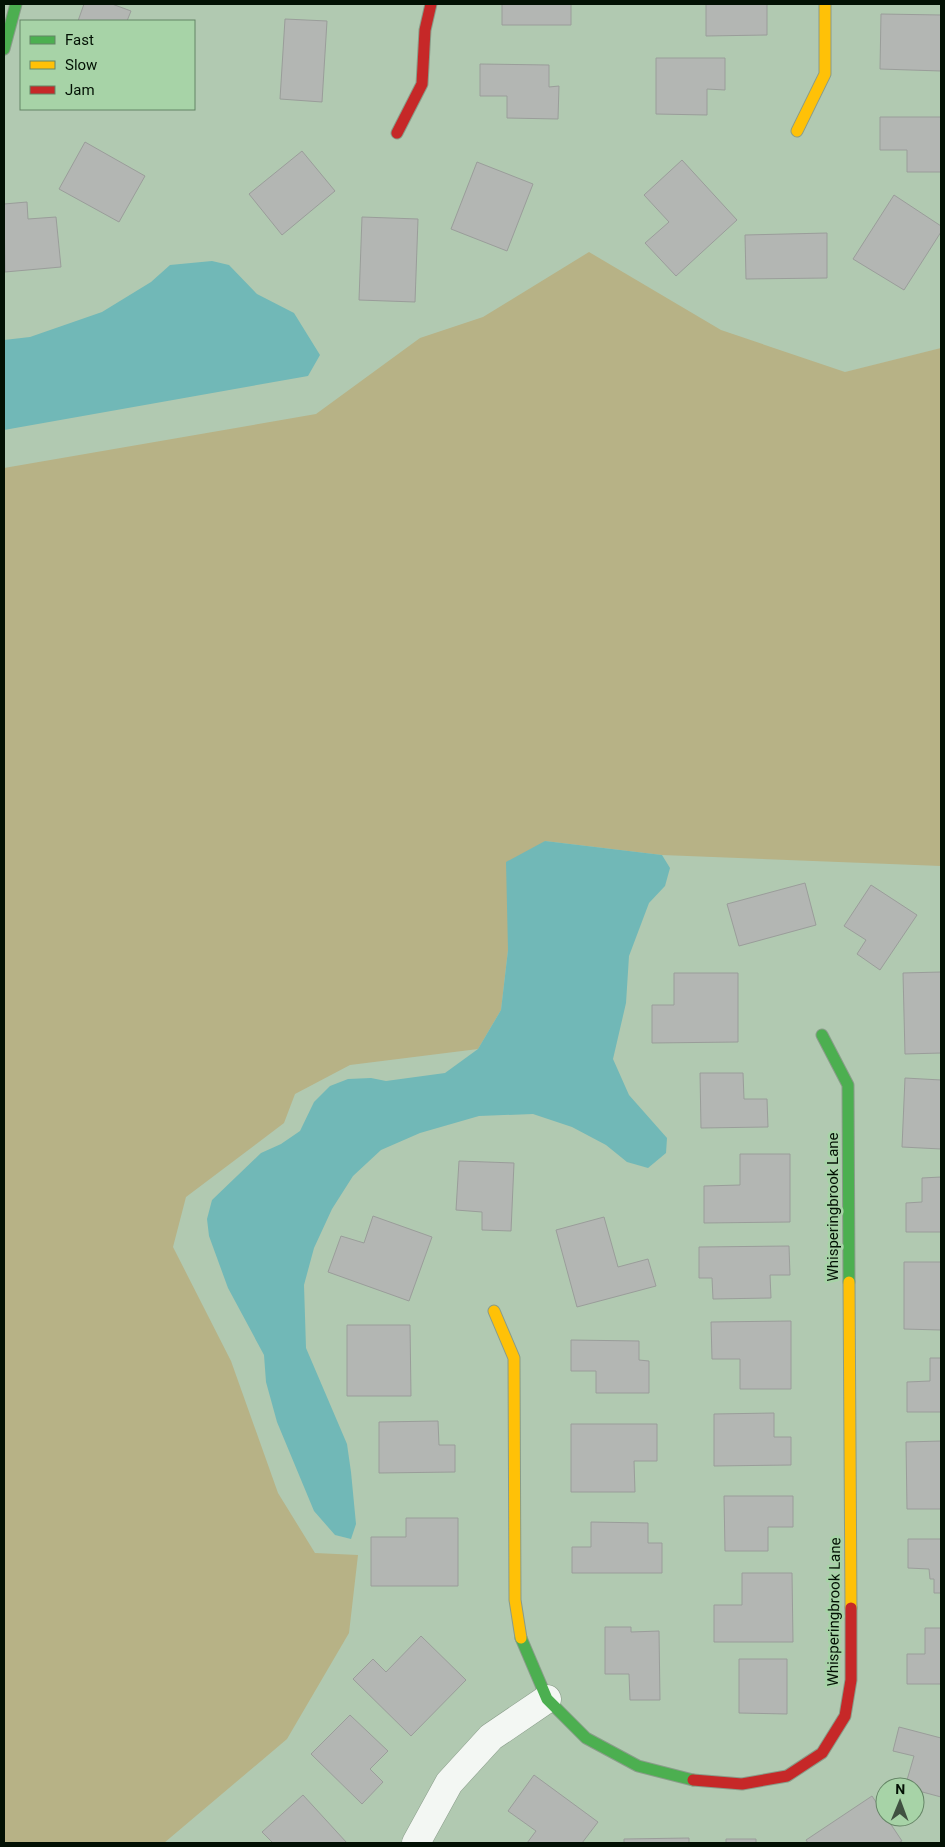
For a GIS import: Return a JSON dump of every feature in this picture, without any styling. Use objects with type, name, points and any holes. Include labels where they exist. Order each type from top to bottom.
[{"type":"street","points":[[4,49],[16,4]]},
{"type":"street","points":[[397,133],[422,84],[425,30],[431,4]]},
{"type":"street","points":[[797,131],[824,74],[825,4]]},
{"type":"street","name":"Whisperingbrook Lane","points":[[494,1311],[514,1358],[515,1600],[521,1637],[547,1699],[586,1738],[638,1766],[691,1780],[742,1784],[787,1776],[822,1753],[845,1716],[851,1680],[848,1085],[822,1034]]},
{"type":"street","points":[[416,1843],[449,1783],[491,1737],[547,1699]]},
{"type":"shaded area","points":[[589,252],[721,330],[845,372],[941,348],[941,866],[662,855],[545,841],[508,950],[501,1010],[478,1049],[350,1065],[295,1094],[284,1123],[186,1197],[173,1247],[231,1361],[278,1493],[315,1553],[358,1555],[349,1633],[287,1739],[164,1843],[4,1843],[4,468],[316,414],[420,338],[483,317]]},
{"type":"water","points":[[212,261],[229,265],[257,294],[294,313],[320,355],[308,376],[4,430],[4,340],[30,337],[102,312],[151,282],[170,265]]},
{"type":"water","points":[[545,841],[662,855],[670,868],[665,886],[649,903],[629,956],[626,1003],[613,1059],[629,1095],[667,1138],[666,1153],[648,1168],[627,1162],[606,1145],[572,1127],[533,1114],[479,1116],[420,1133],[381,1150],[353,1176],[332,1209],[314,1248],[304,1285],[306,1348],[347,1444],[351,1472],[356,1524],[351,1539],[335,1535],[314,1511],[277,1422],[266,1382],[264,1355],[228,1288],[209,1236],[207,1219],[212,1200],[261,1153],[281,1144],[300,1131],[314,1102],[330,1086],[348,1079],[371,1078],[386,1081],[445,1073],[478,1049],[501,1010],[508,950],[506,862]]},
{"type":"building","points":[[84,4],[112,4],[131,11],[127,20],[78,20]]},
{"type":"building","points":[[502,4],[571,4],[571,25],[502,25]]},
{"type":"building","points":[[706,4],[767,4],[767,35],[706,36]]},
{"type":"building","points":[[881,14],[941,15],[941,71],[880,69]]},
{"type":"building","points":[[285,19],[327,21],[322,102],[280,99]]},
{"type":"building","points":[[656,58],[725,58],[725,90],[707,89],[707,115],[656,114]]},
{"type":"building","points":[[480,64],[549,65],[549,87],[559,86],[558,119],[507,118],[507,96],[480,96]]},
{"type":"building","points":[[880,117],[941,117],[941,172],[907,172],[907,150],[880,150]]},
{"type":"building","points":[[85,142],[145,176],[119,222],[59,189]]},
{"type":"building","points":[[302,151],[335,191],[282,235],[249,194]]},
{"type":"building","points":[[682,160],[737,220],[676,276],[645,243],[669,222],[644,195]]},
{"type":"building","points":[[477,162],[533,184],[507,251],[451,229]]},
{"type":"building","points":[[894,195],[941,226],[941,232],[904,290],[853,259]]},
{"type":"building","points":[[27,202],[28,219],[56,217],[61,267],[5,272],[4,204]]},
{"type":"building","points":[[362,217],[418,219],[415,302],[359,300]]},
{"type":"building","points":[[827,233],[827,278],[746,279],[745,235]]},
{"type":"building","points":[[805,883],[816,925],[739,946],[727,904]]},
{"type":"building","points":[[871,885],[917,915],[880,970],[857,954],[866,940],[844,926]]},
{"type":"building","points":[[941,972],[941,1053],[905,1054],[903,973]]},
{"type":"building","points":[[674,973],[738,973],[738,1042],[652,1043],[652,1005],[674,1005]]},
{"type":"building","points":[[700,1073],[743,1073],[744,1099],[767,1099],[768,1127],[701,1128]]},
{"type":"building","points":[[905,1078],[941,1080],[941,1149],[902,1147]]},
{"type":"building","points":[[740,1154],[790,1154],[790,1222],[704,1223],[704,1186],[740,1185]]},
{"type":"building","points":[[459,1161],[514,1163],[511,1231],[482,1230],[482,1212],[456,1210]]},
{"type":"building","points":[[941,1177],[941,1232],[906,1232],[906,1203],[922,1202],[922,1178]]},
{"type":"building","points":[[373,1216],[432,1237],[409,1301],[328,1272],[341,1236],[364,1243]]},
{"type":"building","points":[[604,1217],[618,1267],[648,1259],[656,1286],[577,1307],[556,1230]]},
{"type":"building","points":[[789,1246],[790,1275],[770,1275],[771,1298],[713,1299],[712,1278],[699,1278],[699,1247]]},
{"type":"building","points":[[904,1262],[941,1262],[941,1330],[904,1329]]},
{"type":"building","points":[[791,1321],[791,1389],[740,1389],[740,1359],[712,1359],[711,1322]]},
{"type":"building","points":[[347,1325],[410,1325],[411,1396],[347,1396]]},
{"type":"building","points":[[571,1340],[639,1341],[639,1360],[649,1361],[649,1393],[596,1393],[596,1371],[571,1371]]},
{"type":"building","points":[[930,1358],[941,1358],[941,1412],[907,1412],[907,1382],[930,1381]]},
{"type":"building","points":[[774,1413],[774,1437],[791,1437],[791,1465],[714,1466],[714,1414]]},
{"type":"building","points":[[438,1421],[439,1445],[455,1445],[455,1472],[379,1473],[379,1422]]},
{"type":"building","points":[[571,1424],[657,1424],[657,1461],[634,1461],[635,1492],[571,1492]]},
{"type":"building","points":[[941,1441],[941,1509],[907,1509],[906,1442]]},
{"type":"building","points":[[724,1496],[793,1496],[793,1527],[768,1527],[768,1551],[725,1551]]},
{"type":"building","points":[[406,1518],[458,1518],[458,1586],[371,1586],[371,1537],[406,1537]]},
{"type":"building","points":[[591,1522],[648,1523],[648,1543],[662,1543],[662,1573],[572,1573],[572,1547],[591,1547]]},
{"type":"building","points":[[908,1539],[941,1539],[941,1593],[934,1593],[934,1579],[930,1579],[929,1569],[908,1568]]},
{"type":"building","points":[[742,1573],[792,1573],[793,1642],[714,1642],[714,1605],[742,1605]]},
{"type":"building","points":[[605,1627],[631,1627],[631,1632],[659,1631],[660,1700],[630,1700],[629,1674],[605,1674]]},
{"type":"building","points":[[925,1628],[941,1628],[941,1684],[907,1684],[907,1654],[925,1654]]},
{"type":"building","points":[[421,1636],[466,1680],[411,1736],[353,1679],[373,1659],[386,1672]]},
{"type":"building","points":[[739,1659],[787,1659],[787,1714],[739,1713]]},
{"type":"building","points":[[350,1715],[388,1751],[370,1769],[383,1782],[362,1804],[311,1754]]},
{"type":"building","points":[[899,1727],[941,1738],[941,1797],[925,1793],[925,1777],[908,1777],[914,1756],[893,1751]]},
{"type":"building","points":[[534,1775],[598,1822],[582,1843],[527,1843],[536,1831],[508,1811]]},
{"type":"building","points":[[303,1795],[347,1843],[273,1843],[262,1832]]},
{"type":"building","points":[[872,1796],[875,1800],[875,1827],[893,1827],[902,1841],[898,1843],[808,1843],[806,1840]]},
{"type":"building","points":[[689,1838],[689,1843],[624,1843],[624,1839]]},
{"type":"building","points":[[726,1839],[756,1839],[756,1843],[726,1843]]},
{"type":"traffic: fast","points":[[4,49],[16,4]]},
{"type":"traffic: fast","points":[[822,1035],[848,1085],[849,1282]]},
{"type":"traffic: fast","points":[[521,1638],[547,1699],[586,1738],[638,1766],[693,1780]]},
{"type":"traffic: slow","points":[[797,131],[825,74],[825,4]]},
{"type":"traffic: slow","points":[[849,1282],[851,1608]]},
{"type":"traffic: slow","points":[[494,1311],[514,1358],[515,1600],[521,1638]]},
{"type":"traffic: jam","points":[[397,133],[422,84],[425,30],[431,4]]},
{"type":"traffic: jam","points":[[693,1780],[742,1784],[787,1776],[822,1753],[845,1716],[851,1680],[851,1608]]}]
